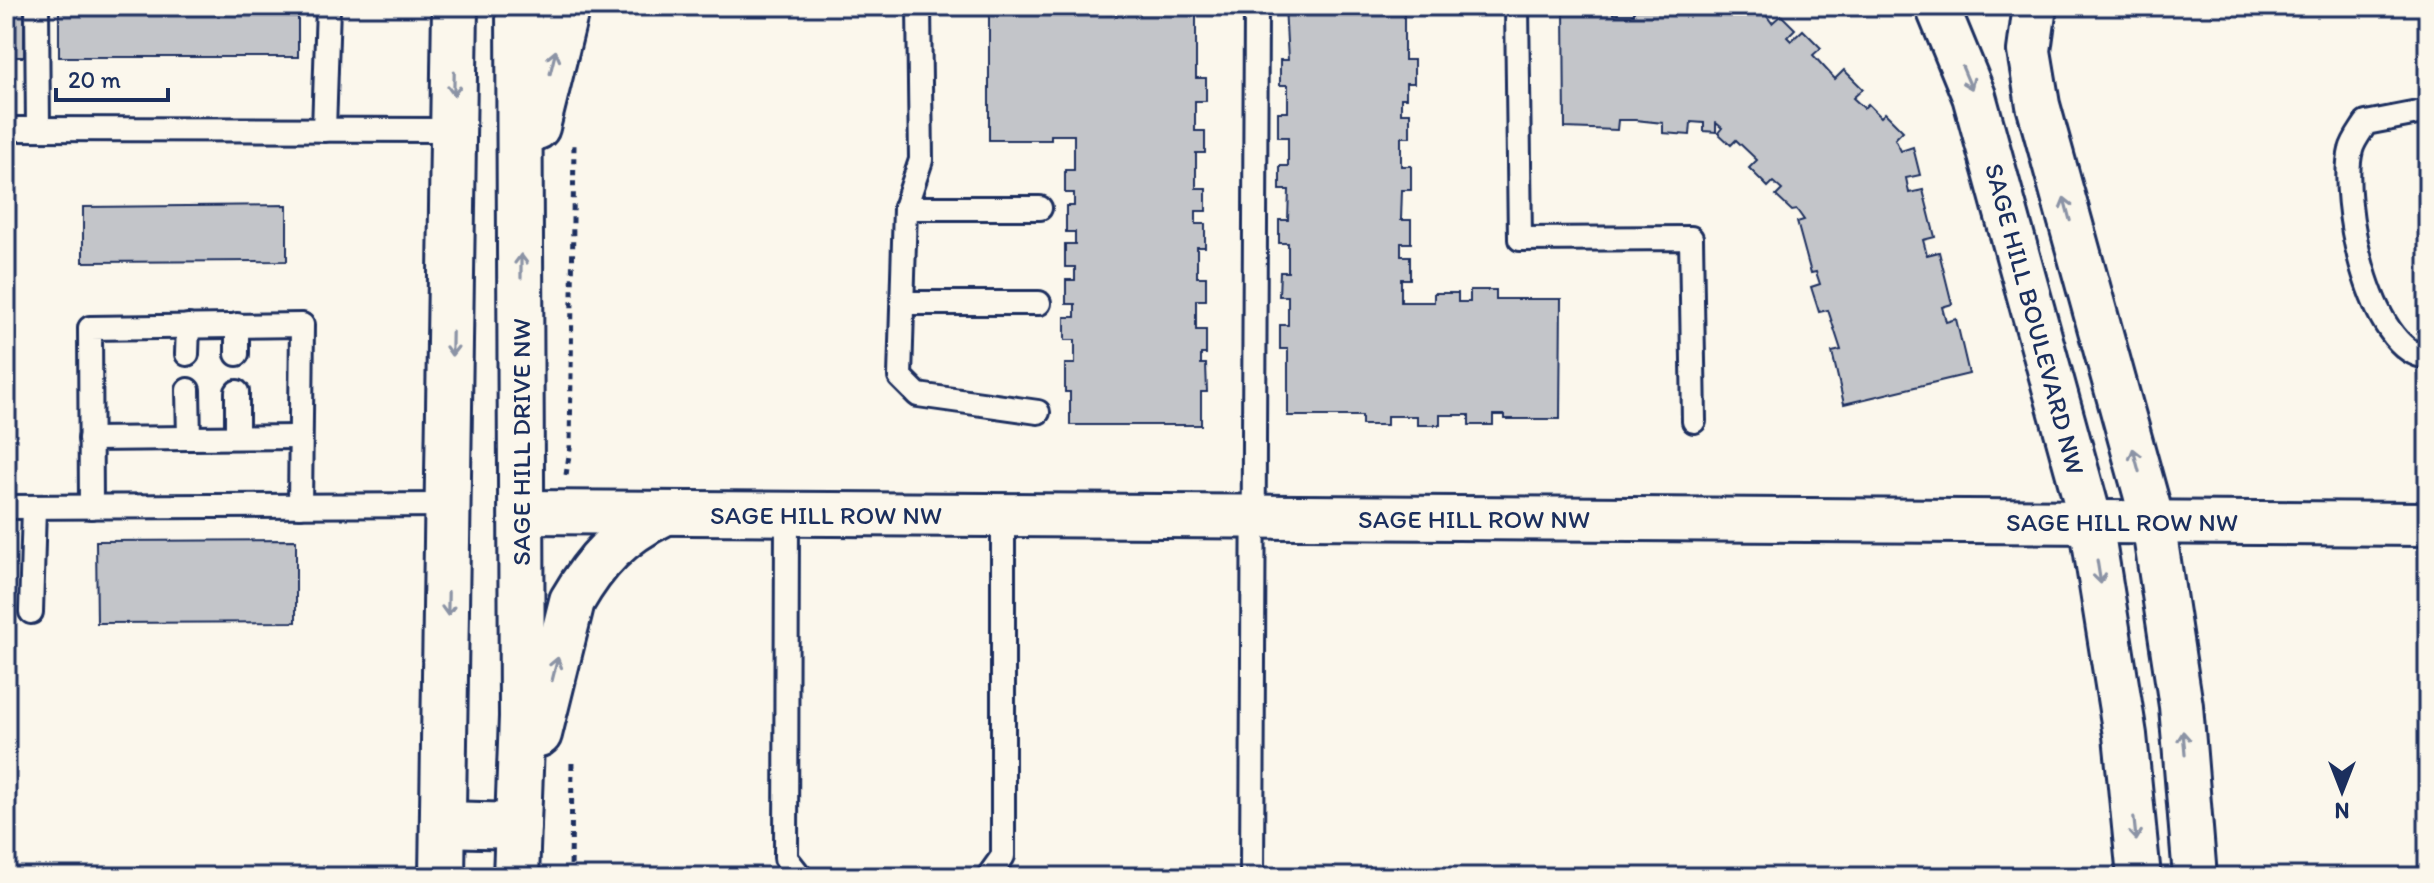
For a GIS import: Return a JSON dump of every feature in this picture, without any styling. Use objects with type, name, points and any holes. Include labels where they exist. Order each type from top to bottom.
[{"type":"street","points":[[442,877],[450,505],[455,6]]},
{"type":"street","name":"SAGE HILL DRIVE NW","points":[[516,877],[522,717],[519,6]]},
{"type":"street","points":[[521,192],[567,6]]},
{"type":"street","name":"SAGE HILL BOULEVARD NW","points":[[1937,6],[1974,96],[2091,522],[2125,735],[2139,877]]},
{"type":"street","points":[[2035,6],[2029,51],[2038,105],[2153,522],[2181,706],[2195,877]]},
{"type":"street","name":"SAGE HILL ROW NW","points":[[521,512],[2428,524]]},
{"type":"street","points":[[443,824],[518,826],[572,601],[590,571],[611,547],[630,529],[662,514]]},
{"type":"lane","points":[[37,6],[38,129]]},
{"type":"lane","points":[[324,130],[328,6]]},
{"type":"lane","points":[[919,6],[921,160],[905,208],[900,377],[918,395],[1038,412]]},
{"type":"lane","points":[[1252,877],[1256,6]]},
{"type":"lane","points":[[1517,6],[1520,239],[1691,238],[1694,421]]},
{"type":"lane","points":[[2428,111],[2366,123],[2351,149],[2348,190],[2363,272],[2389,334],[2418,356],[2428,357]]},
{"type":"lane","points":[[6,129],[454,130]]},
{"type":"lane","points":[[905,208],[1040,208]]},
{"type":"lane","points":[[903,303],[1039,303]]},
{"type":"lane","points":[[91,507],[90,328],[237,325],[302,325],[300,506]]},
{"type":"lane","points":[[237,325],[237,354]]},
{"type":"lane","points":[[187,354],[188,326]]},
{"type":"lane","points":[[188,390],[189,438]]},
{"type":"lane","points":[[237,392],[237,437]]},
{"type":"lane","points":[[90,439],[300,437]]},
{"type":"lane","points":[[6,507],[450,505]]},
{"type":"lane","points":[[31,612],[34,507]]},
{"type":"lane","points":[[787,514],[786,858],[801,877]]},
{"type":"lane","points":[[988,877],[1003,856],[1003,515]]},
{"type":"path","points":[[565,513],[570,449],[575,130]]},
{"type":"path","points":[[571,877],[573,748]]},
{"type":"building","points":[[6,6],[24,6],[24,57],[6,57]]},
{"type":"building","points":[[59,6],[298,6],[298,57],[59,57]]},
{"type":"building","points":[[1071,6],[1071,14],[1083,14],[1083,6],[1107,6],[1107,14],[1118,14],[1118,6],[1196,6],[1196,78],[1206,78],[1206,101],[1195,101],[1195,131],[1205,131],[1205,153],[1196,153],[1196,188],[1206,188],[1206,211],[1196,211],[1196,224],[1205,224],[1205,247],[1197,247],[1197,277],[1206,277],[1206,300],[1196,300],[1196,330],[1206,330],[1206,354],[1201,354],[1201,364],[1206,364],[1207,392],[1201,392],[1201,425],[1070,425],[1070,392],[1065,392],[1065,364],[1075,364],[1075,340],[1065,340],[1065,317],[1075,317],[1075,304],[1066,304],[1066,280],[1075,280],[1075,267],[1065,267],[1065,244],[1075,244],[1075,232],[1066,232],[1066,206],[1074,206],[1074,193],[1065,193],[1065,170],[1074,170],[1074,135],[1051,135],[1051,140],[989,140],[989,7]]},
{"type":"building","points":[[1285,6],[1404,6],[1404,60],[1414,60],[1414,83],[1406,83],[1406,98],[1401,98],[1401,113],[1410,113],[1410,137],[1401,137],[1401,166],[1411,166],[1411,190],[1402,190],[1401,220],[1411,220],[1411,243],[1401,243],[1401,256],[1410,256],[1410,279],[1401,279],[1401,302],[1434,302],[1434,293],[1458,293],[1458,302],[1470,302],[1470,290],[1496,290],[1496,299],[1561,299],[1560,419],[1505,419],[1505,415],[1493,415],[1493,425],[1469,425],[1469,415],[1440,415],[1440,425],[1417,425],[1417,416],[1387,416],[1387,425],[1362,425],[1362,416],[1288,416],[1288,349],[1280,349],[1280,325],[1288,325],[1288,296],[1279,296],[1280,272],[1288,272],[1288,243],[1279,243],[1279,220],[1288,220],[1289,190],[1280,190],[1280,166],[1288,166],[1288,137],[1278,137],[1278,112],[1288,112],[1288,85],[1280,85],[1280,60],[1288,60]]},
{"type":"building","points":[[1564,6],[1613,6],[1613,14],[1634,14],[1634,6],[1684,6],[1684,11],[1694,11],[1694,6],[1741,6],[1741,11],[1763,11],[1772,23],[1781,15],[1795,29],[1787,37],[1791,41],[1803,30],[1821,48],[1813,55],[1835,79],[1844,70],[1863,89],[1853,98],[1864,108],[1868,104],[1881,117],[1885,113],[1903,131],[1895,139],[1901,151],[1913,147],[1920,175],[1906,178],[1909,193],[1923,190],[1935,237],[1923,240],[1927,255],[1939,252],[1952,304],[1942,307],[1946,322],[1956,319],[1969,374],[1844,404],[1832,352],[1841,350],[1828,310],[1819,312],[1811,287],[1820,284],[1816,272],[1811,273],[1797,222],[1804,220],[1797,210],[1792,211],[1776,196],[1782,190],[1773,182],[1768,187],[1749,168],[1757,160],[1736,140],[1731,145],[1718,133],[1722,128],[1716,123],[1716,132],[1704,131],[1704,123],[1691,122],[1690,135],[1663,133],[1663,123],[1635,120],[1618,120],[1617,130],[1565,128]]},
{"type":"building","points":[[287,205],[287,261],[83,262],[83,207]]},
{"type":"building","points":[[6,362],[14,362],[14,420],[6,420]]},
{"type":"building","points":[[296,540],[296,622],[97,623],[96,541]]}]
